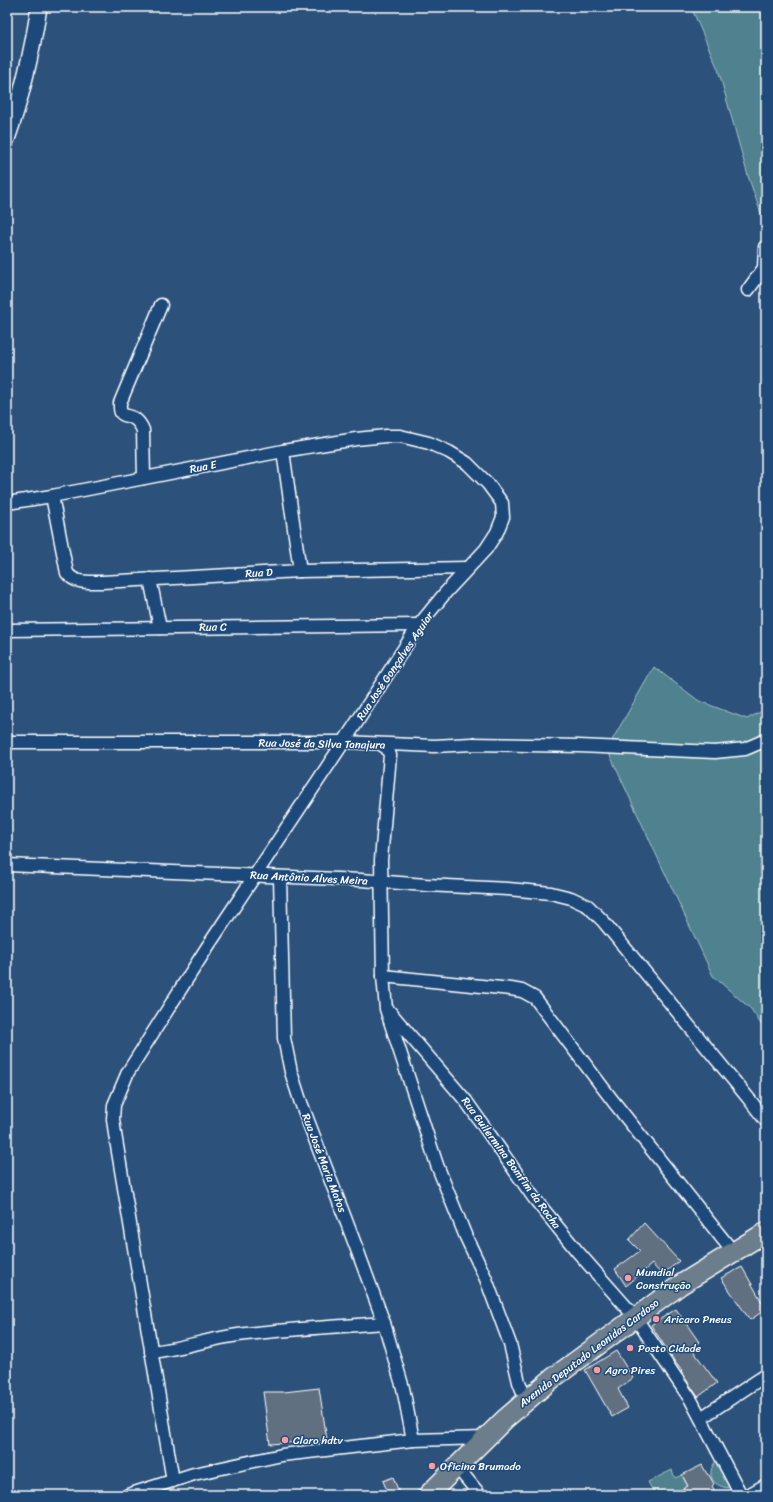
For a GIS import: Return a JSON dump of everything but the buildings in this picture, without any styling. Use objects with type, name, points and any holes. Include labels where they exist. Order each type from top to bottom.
[{"type":"main road","name":"Avenida Deputado Leonidas Cardoso","points":[[428,1495],[526,1400],[553,1378],[680,1284],[766,1232]]},
{"type":"street","points":[[7,139],[26,76],[35,36],[39,7]]},
{"type":"street","points":[[748,290],[764,268],[764,247],[766,247]]},
{"type":"street","points":[[144,478],[143,430],[140,423],[121,413],[120,403],[161,305]]},
{"type":"street","name":"Rua E","points":[[7,503],[52,496],[283,451],[356,439],[400,436]]},
{"type":"street","name":"Rua José Gonçalves Aguiar","points":[[173,1481],[115,1134],[113,1119],[114,1105],[120,1087],[128,1072],[254,876],[344,742],[419,625],[486,549],[497,532],[503,517],[502,503],[488,484],[467,463],[449,452],[429,443],[400,436]]},
{"type":"street","points":[[283,451],[300,571]]},
{"type":"street","name":"Rua D","points":[[52,496],[63,559],[67,573],[70,577],[78,581],[150,579],[300,571],[468,568]]},
{"type":"street","points":[[150,579],[160,628]]},
{"type":"street","name":"Rua C","points":[[7,630],[419,625]]},
{"type":"street","name":"Rua José da Silva Tanajura","points":[[7,742],[344,742],[382,745],[510,745],[638,748],[714,752],[745,749],[766,740]]},
{"type":"street","points":[[382,745],[387,748],[390,754],[382,840],[381,882],[383,976],[386,1009],[437,1165],[466,1237],[486,1279],[510,1344],[526,1400]]},
{"type":"street","name":"Rua Antônio Alves Meira","points":[[7,865],[135,869],[508,889],[551,893],[571,898],[588,906],[603,921],[750,1099],[766,1121]]},
{"type":"street","name":"Rua José Maria Matos","points":[[280,877],[283,1030],[291,1072],[300,1100],[384,1323],[403,1388],[413,1440]]},
{"type":"street","points":[[383,976],[511,989],[522,991],[535,998],[613,1101],[733,1252]]},
{"type":"street","name":"Rua Guilermina Bomfim da Rocha","points":[[386,1009],[466,1101],[534,1198],[577,1251],[635,1317],[684,1388],[741,1495]]},
{"type":"street","points":[[152,1352],[170,1350],[236,1336],[280,1330],[384,1323]]},
{"type":"street","points":[[701,1418],[766,1375]]},
{"type":"street","points":[[128,1495],[194,1474],[282,1455],[413,1440],[486,1438]]},
{"type":"street","points":[[458,1467],[480,1495]]},
{"type":"street","points":[[748,1495],[766,1485]]},
{"type":"green space","points":[[691,7],[766,7],[766,228],[748,176],[718,69]]},
{"type":"green space","points":[[654,667],[699,701],[747,719],[766,709],[766,1032],[751,1009],[713,976],[607,749]]},
{"type":"green space","points":[[721,1456],[737,1487],[722,1487],[716,1484],[712,1479],[712,1468]]},
{"type":"green space","points":[[672,1470],[675,1478],[682,1475],[691,1493],[687,1487],[679,1491],[681,1495],[655,1495],[648,1482]]},
{"type":"place","name":"Mundial Construção","points":[[628,1278]]},
{"type":"place","name":"Aricaro Pneus","points":[[656,1319]]},
{"type":"place","name":"Posto Cidade","points":[[630,1348]]},
{"type":"place","name":"Agro Pires","points":[[597,1370]]},
{"type":"place","name":"Claro hdtv","points":[[285,1440]]},
{"type":"place","name":"Oficina Brumado","points":[[432,1466]]}]
